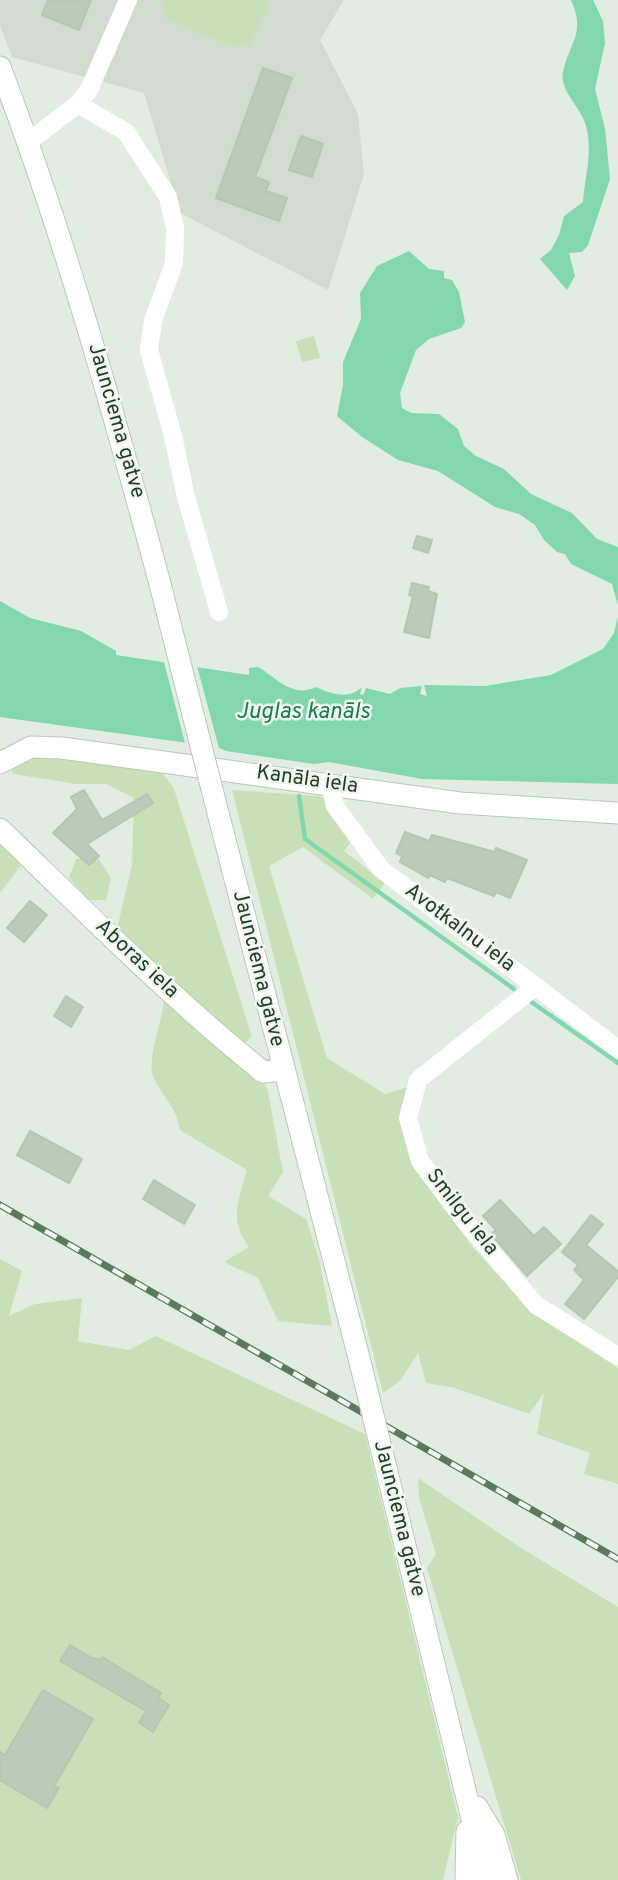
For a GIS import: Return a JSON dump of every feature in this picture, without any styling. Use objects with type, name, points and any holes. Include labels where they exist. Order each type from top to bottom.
[{"type":"main road","name":"Jaunciema gatve","points":[[0,67],[28,142],[104,376],[159,580],[357,1350],[488,1880]]},
{"type":"main road","name":"Kanāla iela","points":[[0,763],[31,747],[61,748],[460,803],[618,813]]},
{"type":"main road","name":"Aboras iela","points":[[0,829],[155,979],[240,1054],[263,1072],[283,1070]]},
{"type":"main road","points":[[466,1880],[467,1790]]},
{"type":"main road","points":[[467,1790],[494,1835],[507,1880]]},
{"type":"street","points":[[28,142],[78,104],[96,81],[128,0]]},
{"type":"street","points":[[78,104],[126,132],[168,197],[175,229],[174,263],[153,321],[149,350],[173,436],[186,497],[219,612]]},
{"type":"street","name":"Avotkalnu iela","points":[[330,785],[335,806],[381,869],[618,1049]]},
{"type":"street","name":"Smilgu iela","points":[[536,986],[418,1080],[408,1118],[420,1161],[465,1221],[536,1305],[618,1356]]},
{"type":"shaded area","points":[[0,0],[344,0],[320,40],[358,114],[364,174],[328,290],[180,213],[144,93],[12,57],[0,26]]},
{"type":"shaded area","points":[[160,0],[271,0],[250,45],[231,46],[169,21]]},
{"type":"shaded area","points":[[314,336],[320,358],[302,362],[296,341]]},
{"type":"shaded area","points":[[31,757],[160,769],[174,789],[252,1037],[245,1042],[218,1022],[117,929],[132,865],[134,798],[106,784],[76,784],[13,774],[10,764]]},
{"type":"shaded area","points":[[232,790],[317,796],[342,801],[357,833],[344,851],[385,883],[373,899],[303,847],[269,866],[327,1058],[385,1094],[417,1084],[417,1167],[470,1244],[531,1311],[618,1368],[618,1484],[584,1474],[590,1453],[537,1434],[544,1393],[529,1414],[455,1388],[426,1383],[418,1353],[400,1381],[383,1393]]},
{"type":"shaded area","points":[[0,843],[22,864],[0,893]]},
{"type":"shaded area","points":[[97,856],[111,878],[106,900],[89,900],[69,878],[76,859]]},
{"type":"shaded area","points":[[164,1001],[267,1087],[283,1172],[268,1196],[306,1219],[319,1259],[332,1326],[278,1321],[258,1278],[224,1262],[249,1247],[237,1219],[238,1201],[247,1170],[180,1130],[172,1107],[153,1076],[153,1050]]},
{"type":"shaded area","points":[[0,1259],[22,1271],[9,1316],[35,1304],[82,1298],[78,1341],[129,1350],[156,1336],[365,1434],[458,1817],[443,1880],[0,1880]]},
{"type":"shaded area","points":[[418,1478],[521,1548],[618,1607],[618,1880],[521,1880],[427,1568],[436,1554],[419,1498]]},
{"type":"water","points":[[571,0],[593,0],[603,21],[605,43],[595,89],[605,129],[610,179],[588,245],[582,252],[569,253],[575,276],[567,290],[540,259],[551,250],[559,235],[564,216],[583,202],[588,164],[589,145],[584,119],[567,93],[563,79],[577,30]]},
{"type":"water","points":[[409,251],[429,269],[444,271],[444,278],[452,280],[459,292],[465,322],[461,328],[429,339],[416,350],[400,393],[402,408],[411,413],[439,414],[458,429],[464,446],[476,456],[504,469],[531,494],[572,513],[597,539],[618,547],[618,606],[612,584],[571,564],[565,554],[557,552],[544,540],[535,525],[519,514],[495,507],[438,471],[398,460],[362,437],[337,416],[343,385],[343,362],[361,319],[360,293],[377,266]]},
{"type":"water","name":"Juglas kanāls","points":[[0,601],[30,618],[81,631],[116,651],[116,655],[249,675],[249,668],[258,667],[292,688],[308,690],[316,687],[346,695],[362,687],[360,694],[363,695],[366,688],[390,694],[400,688],[422,686],[420,694],[427,696],[424,685],[485,686],[551,675],[603,649],[614,633],[618,616],[618,784],[422,779],[329,762],[314,764],[226,751],[217,747],[0,717]]},
{"type":"pier","points":[[163,658],[197,666],[220,752],[186,747]]},
{"type":"building","points":[[48,0],[91,0],[79,30],[42,15]]},
{"type":"building","points":[[263,68],[292,78],[255,177],[269,182],[266,191],[287,198],[279,221],[216,198]]},
{"type":"building","points":[[301,136],[323,144],[312,177],[289,170]]},
{"type":"building","points":[[417,536],[432,540],[428,553],[413,548]]},
{"type":"building","points":[[412,583],[429,587],[428,591],[437,594],[429,638],[404,632],[413,596],[409,595]]},
{"type":"building","points":[[84,790],[102,820],[147,794],[153,803],[87,844],[99,856],[89,865],[53,833],[77,809],[71,797]]},
{"type":"building","points":[[405,832],[429,841],[432,835],[495,852],[496,848],[527,860],[510,898],[496,892],[494,896],[447,878],[445,882],[430,875],[428,878],[400,862],[402,856],[396,853]]},
{"type":"building","points":[[30,901],[47,915],[24,942],[7,928]]},
{"type":"building","points":[[66,996],[83,1007],[71,1027],[54,1016]]},
{"type":"building","points":[[30,1131],[82,1159],[69,1183],[17,1155]]},
{"type":"building","points":[[154,1180],[195,1205],[184,1224],[143,1199]]},
{"type":"building","points":[[500,1200],[534,1236],[544,1227],[561,1244],[527,1276],[491,1234],[496,1230],[483,1216]]},
{"type":"building","points":[[591,1215],[603,1224],[586,1245],[618,1271],[618,1277],[584,1319],[565,1304],[584,1280],[574,1270],[578,1265],[562,1252]]},
{"type":"building","points":[[70,1645],[92,1658],[101,1660],[102,1657],[161,1693],[158,1698],[169,1705],[153,1732],[139,1723],[146,1711],[60,1661]]},
{"type":"building","points":[[43,1690],[93,1719],[54,1786],[59,1788],[47,1808],[0,1780],[0,1752],[5,1755]]},
{"type":"waterway","points":[[299,796],[305,839],[514,989]]},
{"type":"waterway","points":[[530,1001],[618,1063]]},
{"type":"railway","points":[[0,1205],[618,1559]]}]
